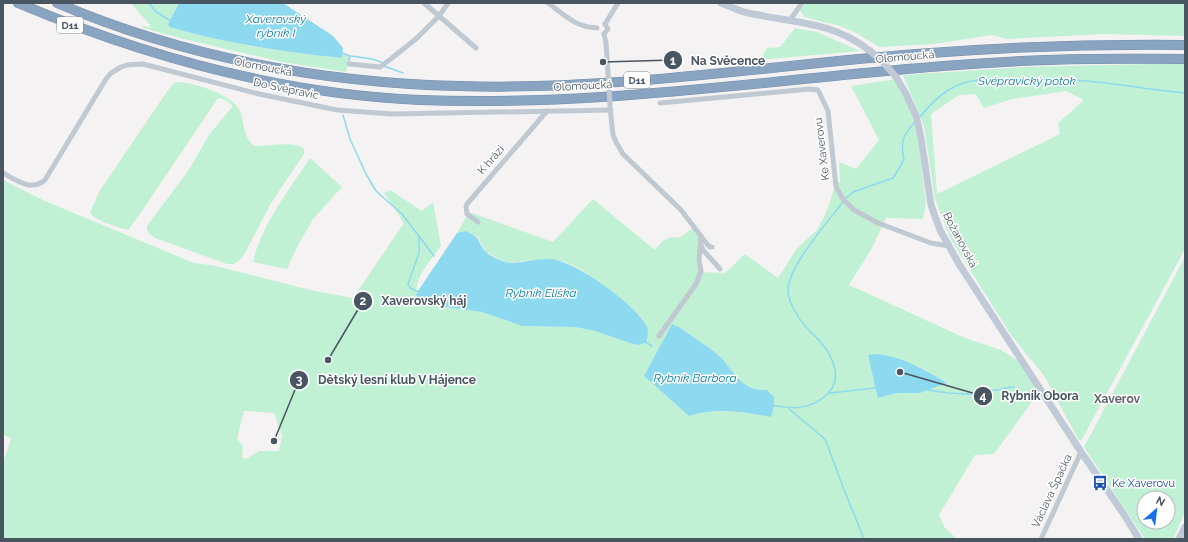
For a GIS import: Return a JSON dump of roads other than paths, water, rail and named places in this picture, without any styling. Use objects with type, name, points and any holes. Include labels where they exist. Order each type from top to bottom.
[{"type":"highway","name":"Olomoucká","points":[[18,3],[68,24],[115,41],[208,69],[264,81],[325,91],[418,100],[499,101],[570,99],[967,64],[1048,60],[1185,59]]},
{"type":"highway","name":"Olomoucká","points":[[57,3],[96,19],[160,40],[212,54],[266,66],[371,81],[459,86],[568,85],[966,50],[1128,44],[1185,45]]},
{"type":"street","points":[[424,3],[476,48]]},
{"type":"street","points":[[349,64],[380,67],[394,57],[439,16],[448,3]]},
{"type":"street","points":[[548,3],[579,25],[598,28]]},
{"type":"street","points":[[605,24],[618,3]]},
{"type":"street","name":"Božanovská","points":[[721,3],[743,12],[817,25],[843,34],[870,51],[882,61],[896,77],[905,92],[917,119],[931,205],[940,230],[959,264],[1138,539]]},
{"type":"street","points":[[790,20],[802,3]]},
{"type":"street","points":[[598,28],[601,23],[605,24]]},
{"type":"street","points":[[604,34],[608,29],[605,24]]},
{"type":"street","points":[[598,28],[600,33],[604,34],[606,43],[610,107],[613,135],[616,142],[623,154],[681,210],[709,246],[712,247]]},
{"type":"street","name":"Do Svépravic","points":[[3,173],[25,184],[35,186],[45,180],[101,85],[121,66],[127,65],[143,64],[154,66],[259,94],[337,110],[412,115],[547,111],[610,107]]},
{"type":"street","name":"Ke Xaverovu","points":[[660,103],[809,89],[818,90],[828,111],[836,187],[845,201],[854,210],[878,223],[931,243],[949,246]]},
{"type":"street","name":"K hrázi","points":[[478,222],[467,214],[467,204],[547,111]]},
{"type":"street","points":[[659,336],[696,284],[702,271],[699,260],[702,236]]},
{"type":"street","points":[[701,244],[703,250],[720,269]]},
{"type":"street","name":"Václava Špačka","points":[[1041,539],[1081,452]]},
{"type":"street","points":[[1179,539],[1185,527]]},
{"type":"water","name":"Xaverovský rybník I","points":[[179,3],[283,3],[333,36],[343,48],[342,58],[254,46],[211,38],[169,27],[168,24]]},
{"type":"water","name":"Rybník Eliška","points":[[465,231],[471,233],[477,238],[488,253],[495,258],[508,263],[550,259],[561,261],[588,275],[629,305],[639,316],[648,329],[646,342],[639,345],[633,344],[595,331],[575,327],[522,326],[482,312],[445,307],[419,300],[416,295],[418,291],[457,233]]},
{"type":"water","name":"Rybník Barbora","points":[[672,324],[679,327],[717,354],[744,383],[758,390],[767,390],[774,397],[774,406],[771,417],[730,411],[699,413],[689,416],[644,376]]},
{"type":"water","points":[[877,354],[905,361],[947,383],[920,393],[897,393],[878,398],[868,355]]},
{"type":"waterway","points":[[149,3],[155,11],[169,20]]},
{"type":"waterway","name":"Svépravický potok","points":[[342,53],[350,56],[349,61]]},
{"type":"waterway","points":[[351,56],[381,62]]},
{"type":"waterway","points":[[384,66],[403,73]]},
{"type":"waterway","name":"Svépravický potok","points":[[919,118],[933,102],[950,89],[966,82],[983,80],[1077,80],[1185,93]]},
{"type":"waterway","name":"Svépravický potok","points":[[343,115],[350,139],[366,174],[376,191],[402,214],[434,256]]},
{"type":"waterway","name":"Svépravický potok","points":[[845,199],[853,192],[893,178],[904,160],[902,148],[905,135],[915,122]]},
{"type":"waterway","name":"Svépravický potok","points":[[772,405],[793,408],[812,404],[824,397],[829,392],[835,381],[835,368],[830,355],[822,343],[808,330],[800,319],[792,306],[788,292],[789,282],[801,258],[843,202]]},
{"type":"waterway","points":[[419,238],[419,253],[408,284],[410,288],[419,292]]},
{"type":"waterway","name":"Svépravický potok","points":[[645,342],[652,346]]},
{"type":"waterway","points":[[927,390],[984,395],[990,390],[1014,387]]},
{"type":"waterway","points":[[830,393],[875,388]]},
{"type":"waterway","points":[[789,409],[825,439],[864,539]]},
{"type":"place","name":"Na Svěcence","points":[[603,62]]},
{"type":"place","name":"Xaverovský háj","points":[[328,360]]},
{"type":"place","name":"Rybník Obora","points":[[900,372]]},
{"type":"place","name":"Dětský lesní klub V Hájence","points":[[274,441]]},
{"type":"place","name":"Ke Xaverovu","points":[[1100,483]]},
{"type":"district","name":"Xaverov","points":[[1117,399]]}]
